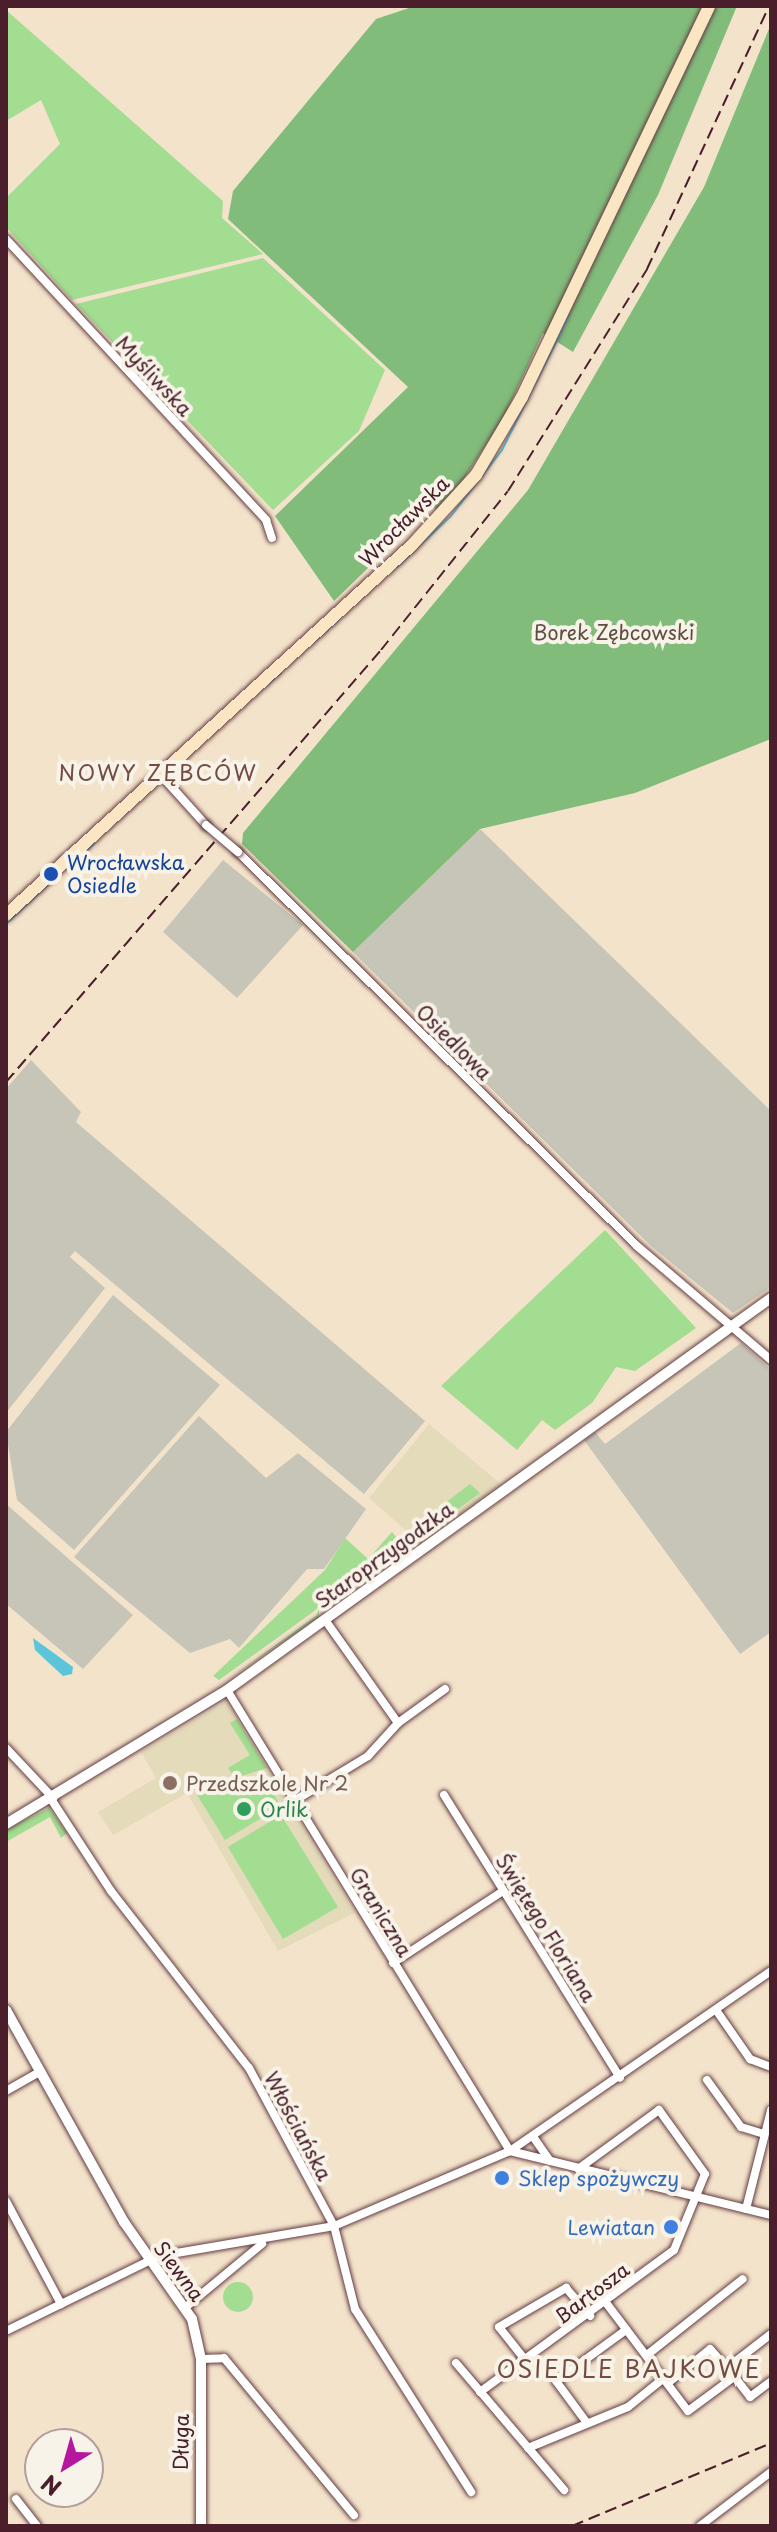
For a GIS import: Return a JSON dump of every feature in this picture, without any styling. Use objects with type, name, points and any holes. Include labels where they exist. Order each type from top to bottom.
[{"type":"main road","name":"Wrocławska","points":[[6,915],[432,526],[476,475],[522,397],[709,6]]},
{"type":"street","name":"Myśliwska","points":[[6,239],[266,520],[272,538]]},
{"type":"street","name":"Osiedlowa","points":[[160,774],[206,825],[238,852],[637,1246],[771,1360]]},
{"type":"street","name":"Staroprzygodzka","points":[[6,1824],[52,1799],[227,1690],[771,1298]]},
{"type":"street","points":[[325,1620],[398,1723]]},
{"type":"street","points":[[294,1801],[368,1756],[398,1723],[445,1689]]},
{"type":"street","name":"Graniczna","points":[[227,1690],[510,2151]]},
{"type":"street","name":"Włościańska","points":[[6,1748],[52,1799],[111,1891],[249,2068],[334,2226],[355,2309],[471,2492]]},
{"type":"street","name":"Świętego Floriana","points":[[444,1795],[620,2078]]},
{"type":"street","points":[[393,1963],[503,1891]]},
{"type":"street","points":[[6,2331],[148,2260],[173,2253],[262,2244],[334,2226],[510,2151],[550,2129],[771,1971]]},
{"type":"street","name":"Siewna","points":[[6,2010],[148,2260],[186,2307],[201,2359]]},
{"type":"street","points":[[716,2010],[750,2059],[771,2067]]},
{"type":"street","points":[[6,2091],[41,2071]]},
{"type":"street","points":[[707,2080],[741,2127],[764,2134]]},
{"type":"street","points":[[578,2169],[659,2110],[705,2174],[696,2197]]},
{"type":"street","points":[[746,2209],[771,2110]]},
{"type":"street","points":[[550,2129],[545,2147],[550,2161]]},
{"type":"street","points":[[531,2140],[545,2147]]},
{"type":"street","points":[[531,2140],[532,2157]]},
{"type":"street","points":[[532,2157],[545,2147]]},
{"type":"street","points":[[510,2151],[771,2215]]},
{"type":"street","name":"Bartosza","points":[[480,2392],[607,2304],[674,2250],[696,2197]]},
{"type":"street","points":[[6,2201],[61,2304]]},
{"type":"street","points":[[186,2307],[262,2244]]},
{"type":"street","points":[[165,2280],[173,2253]]},
{"type":"street","points":[[647,2355],[743,2279]]},
{"type":"street","points":[[526,2361],[499,2327],[566,2288],[590,2316]]},
{"type":"street","points":[[607,2304],[688,2411],[734,2377]]},
{"type":"street","points":[[587,2423],[556,2381],[626,2330]]},
{"type":"street","points":[[727,2368],[771,2334]]},
{"type":"street","points":[[528,2448],[628,2407],[710,2349],[750,2397],[771,2381]]},
{"type":"street","points":[[201,2359],[224,2358],[354,2515]]},
{"type":"street","name":"Długa","points":[[201,2359],[201,2526]]},
{"type":"street","points":[[456,2363],[564,2490]]},
{"type":"street","points":[[700,2526],[771,2472]]},
{"type":"street","points":[[16,2499],[37,2526]]},
{"type":"shaded area","points":[[480,829],[771,1111],[771,1287],[733,1313],[651,1246],[353,952]]},
{"type":"shaded area","points":[[223,860],[303,925],[237,998],[163,932]]},
{"type":"shaded area","points":[[31,1060],[81,1112],[76,1122],[425,1421],[364,1494],[75,1251],[70,1257],[105,1288],[6,1413],[6,1089]]},
{"type":"shaded area","points":[[113,1295],[220,1385],[74,1550],[17,1500],[6,1432]]},
{"type":"shaded area","points":[[741,1343],[771,1370],[771,1632],[740,1654],[584,1440],[595,1432],[605,1444]]},
{"type":"shaded area","points":[[199,1416],[266,1478],[298,1453],[366,1509],[324,1569],[307,1569],[239,1648],[230,1639],[190,1653],[74,1557]]},
{"type":"shaded area","points":[[429,1424],[501,1484],[421,1544],[369,1498]]},
{"type":"shaded area","points":[[6,1504],[133,1615],[83,1669],[6,1604]]},
{"type":"shaded area","points":[[226,1701],[355,1913],[278,1951],[187,1793],[113,1835],[98,1812],[156,1778],[141,1752]]},
{"type":"green space","points":[[415,6],[737,6],[658,195],[573,352],[543,333],[504,417],[452,497],[439,512],[432,506],[334,601],[275,516],[408,387],[228,219],[233,191],[376,19]]},
{"type":"green space","points":[[6,10],[223,201],[222,218],[263,254],[72,300],[6,227],[6,198],[60,144],[41,100],[6,121]]},
{"type":"green space","name":"Borek Zębcowski","points":[[771,24],[771,739],[635,793],[480,829],[353,952],[242,844],[243,833],[528,490],[704,187]]},
{"type":"green space","points":[[263,258],[385,370],[359,431],[273,510],[76,304]]},
{"type":"green space","points":[[605,1230],[696,1328],[635,1371],[616,1367],[592,1403],[555,1430],[542,1420],[517,1450],[441,1386]]},
{"type":"green space","points":[[470,1484],[480,1493],[420,1536],[410,1530]]},
{"type":"green space","points":[[392,1532],[406,1548],[369,1574],[358,1571],[313,1612],[219,1680],[213,1676],[325,1570],[345,1538],[368,1559]]},
{"type":"green space","points":[[319,1608],[319,1617],[224,1682],[317,1615]]},
{"type":"green space","points":[[237,1719],[267,1768],[235,1778],[228,1768],[250,1755],[230,1723]]},
{"type":"green space","name":"Orlik","points":[[226,1778],[237,1795],[264,1779],[281,1806],[225,1840],[197,1795]]},
{"type":"green space","points":[[49,1808],[67,1833],[61,1838],[50,1817],[6,1842],[6,1830]]},
{"type":"green space","points":[[281,1815],[338,1907],[283,1939],[228,1847]]},
{"type":"green space","points":[[238,2282],[248,2287],[253,2297],[248,2307],[238,2312],[228,2307],[223,2297],[228,2287]]},
{"type":"water","points":[[33,1638],[73,1667],[72,1674],[63,1676],[35,1650]]},
{"type":"waterway","points":[[397,567],[451,516],[502,450],[569,317]]},
{"type":"waterway","points":[[334,624],[339,619]]},
{"type":"waterway","points":[[315,641],[328,630]]},
{"type":"waterway","points":[[268,684],[281,673]]},
{"type":"waterway","points":[[85,852],[94,844]]},
{"type":"waterway","points":[[6,924],[52,881]]},
{"type":"railway","points":[[6,1082],[381,650],[508,491],[647,269],[769,6]]},
{"type":"railway","points":[[572,2526],[771,2443]]},
{"type":"place","name":"Wrocławska Osiedle","points":[[51,874]]},
{"type":"place","name":"Przedszkole Nr 2","points":[[170,1783]]},
{"type":"place","name":"Orlik","points":[[244,1809]]},
{"type":"place","name":"Sklep spożywczy","points":[[502,2178]]},
{"type":"place","name":"Lewiatan","points":[[671,2227]]},
{"type":"district","name":"NOWY ZĘBCÓW","points":[[158,772]]},
{"type":"district","name":"OSIEDLE BAJKOWE","points":[[629,2369]]}]
